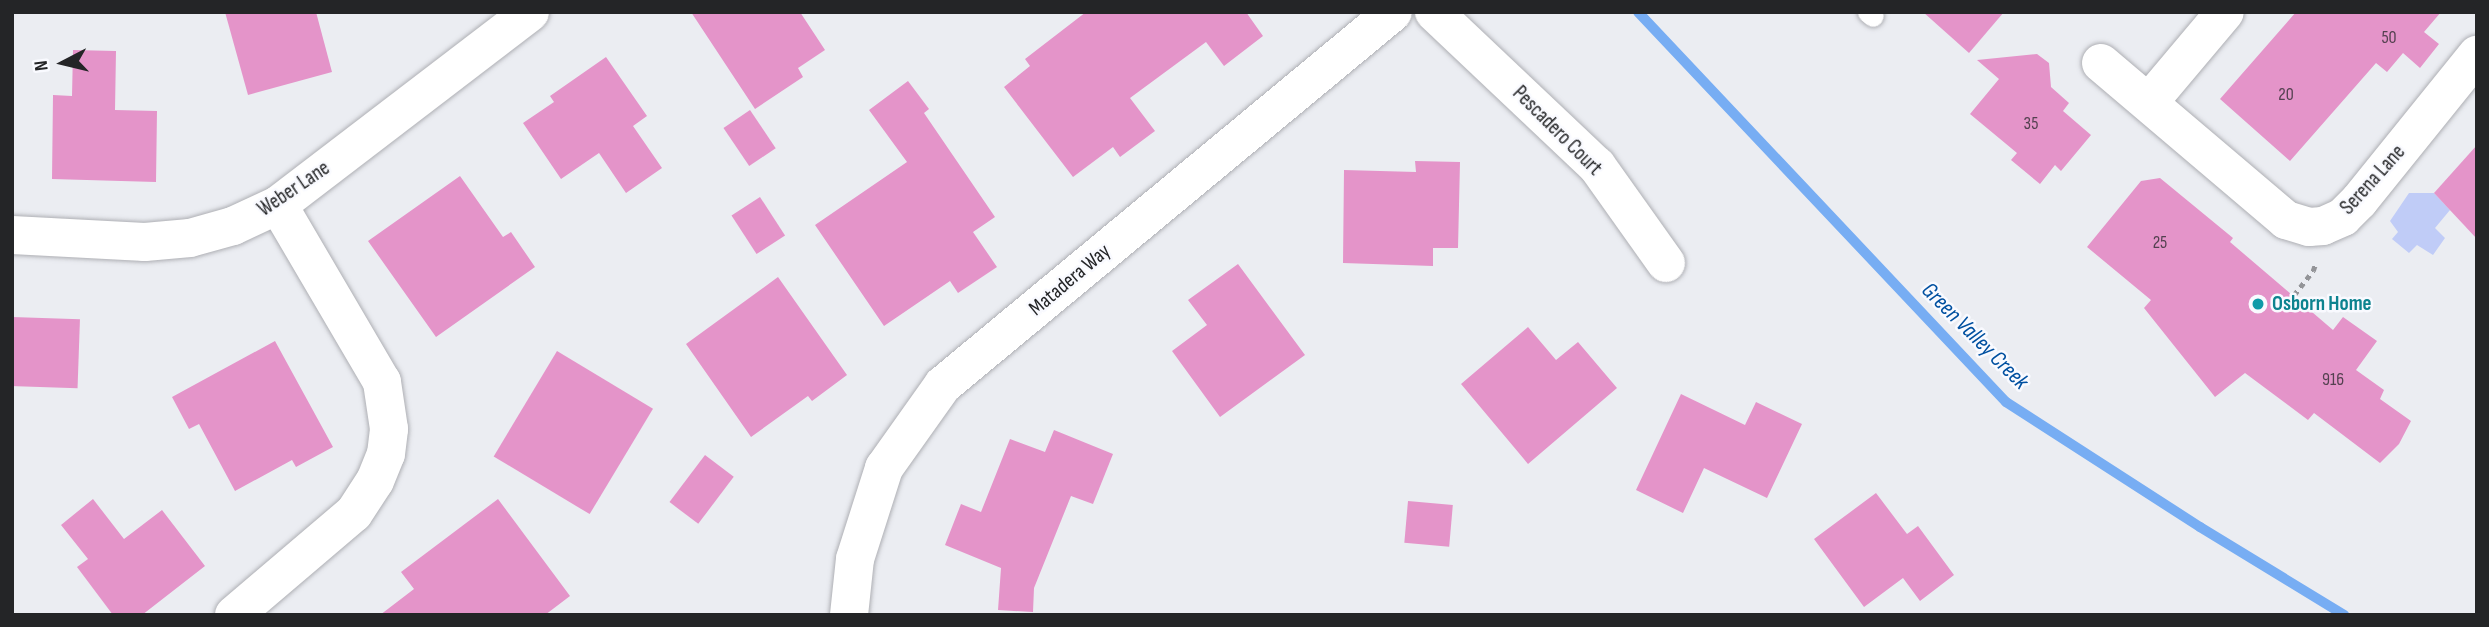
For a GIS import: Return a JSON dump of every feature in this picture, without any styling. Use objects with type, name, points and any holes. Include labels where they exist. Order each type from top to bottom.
[{"type":"street","name":"Weber Lane","points":[[12,235],[145,242],[190,238],[233,226],[278,205],[530,12]]},
{"type":"street","name":"Matadera Way","points":[[849,615],[855,559],[884,468],[943,385],[1393,12]]},
{"type":"street","name":"Pescadero Court","points":[[1434,12],[1597,166],[1666,263]]},
{"type":"street","points":[[2150,101],[2225,12]]},
{"type":"street","name":"Serena Lane","points":[[2101,63],[2150,101],[2286,219],[2309,227],[2323,226],[2343,217],[2359,201],[2477,55]]},
{"type":"street","points":[[234,615],[354,513],[375,481],[386,454],[388,429],[382,382],[278,205]]},
{"type":"shaded area","points":[[2409,193],[2434,193],[2450,210],[2435,228],[2445,238],[2433,255],[2417,245],[2409,253],[2392,239],[2398,232],[2390,221]]},
{"type":"building","points":[[225,12],[316,12],[332,72],[248,95]]},
{"type":"building","points":[[691,12],[800,12],[825,50],[798,68],[803,77],[755,109]]},
{"type":"building","points":[[1086,12],[1246,12],[1263,36],[1224,66],[1206,42],[1130,98],[1155,131],[1120,157],[1113,147],[1073,177],[1004,87],[1030,66],[1025,59]]},
{"type":"building","points":[[1923,12],[2004,12],[1969,53]]},
{"type":"building","points":[[2296,12],[2441,12],[2424,32],[2439,44],[2420,68],[2403,53],[2387,72],[2376,63],[2290,161],[2220,99]]},
{"type":"building","points":[[73,50],[116,51],[115,110],[157,111],[156,182],[52,179],[53,95],[72,96]]},
{"type":"building","points":[[2037,54],[2049,63],[2051,87],[2069,103],[2063,111],[2091,135],[2061,171],[2055,165],[2040,184],[2011,160],[2017,153],[1970,114],[1999,79],[1977,60]]},
{"type":"building","points":[[606,57],[647,116],[633,126],[662,168],[626,193],[599,153],[561,179],[523,123],[554,102],[550,96]]},
{"type":"building","points":[[908,81],[929,109],[924,113],[995,217],[973,232],[997,267],[958,293],[950,281],[884,326],[815,225],[907,162],[869,110]]},
{"type":"building","points":[[750,110],[776,148],[749,166],[723,128]]},
{"type":"building","points":[[2477,145],[2477,239],[2434,193]]},
{"type":"building","points":[[1415,161],[1460,162],[1458,248],[1433,248],[1433,266],[1343,263],[1344,170],[1416,172]]},
{"type":"building","points":[[460,176],[503,237],[511,232],[535,267],[436,337],[368,241]]},
{"type":"building","points":[[2160,178],[2233,238],[2230,242],[2333,330],[2343,317],[2377,341],[2356,370],[2384,390],[2380,399],[2411,421],[2399,444],[2380,463],[2314,413],[2308,420],[2245,373],[2215,397],[2144,308],[2151,300],[2087,247],[2141,181]]},
{"type":"building","points":[[760,197],[785,236],[757,254],[731,216]]},
{"type":"building","points":[[1238,264],[1305,355],[1220,417],[1172,351],[1207,325],[1188,300]]},
{"type":"building","points":[[778,277],[847,375],[812,401],[808,396],[751,437],[686,344]]},
{"type":"building","points":[[12,317],[80,319],[78,388],[12,386]]},
{"type":"building","points":[[1528,327],[1556,360],[1578,342],[1617,388],[1528,464],[1461,384]]},
{"type":"building","points":[[275,341],[333,447],[296,467],[292,460],[235,491],[199,424],[189,429],[172,397]]},
{"type":"building","points":[[557,351],[653,409],[590,514],[494,456]]},
{"type":"building","points":[[1681,394],[1745,425],[1756,402],[1802,424],[1767,498],[1704,468],[1683,513],[1636,490]]},
{"type":"building","points":[[1054,430],[1113,454],[1093,504],[1071,496],[1034,588],[1033,612],[998,610],[1001,568],[945,545],[961,504],[981,512],[1010,439],[1045,452]]},
{"type":"building","points":[[705,455],[734,477],[698,524],[669,502]]},
{"type":"building","points":[[1876,493],[1907,534],[1918,526],[1954,575],[1920,601],[1903,578],[1864,607],[1814,539]]},
{"type":"building","points":[[93,499],[124,539],[162,510],[205,566],[142,615],[113,615],[77,567],[88,559],[61,525]]},
{"type":"building","points":[[498,499],[570,596],[545,615],[380,615],[414,589],[401,572]]},
{"type":"building","points":[[1408,501],[1453,505],[1449,547],[1404,543]]},
{"type":"waterway","name":"Green Valley Creek","points":[[1638,12],[2006,402],[2200,527],[2344,615]]},
{"type":"place","name":"Osborn Home","points":[[2258,304]]}]
